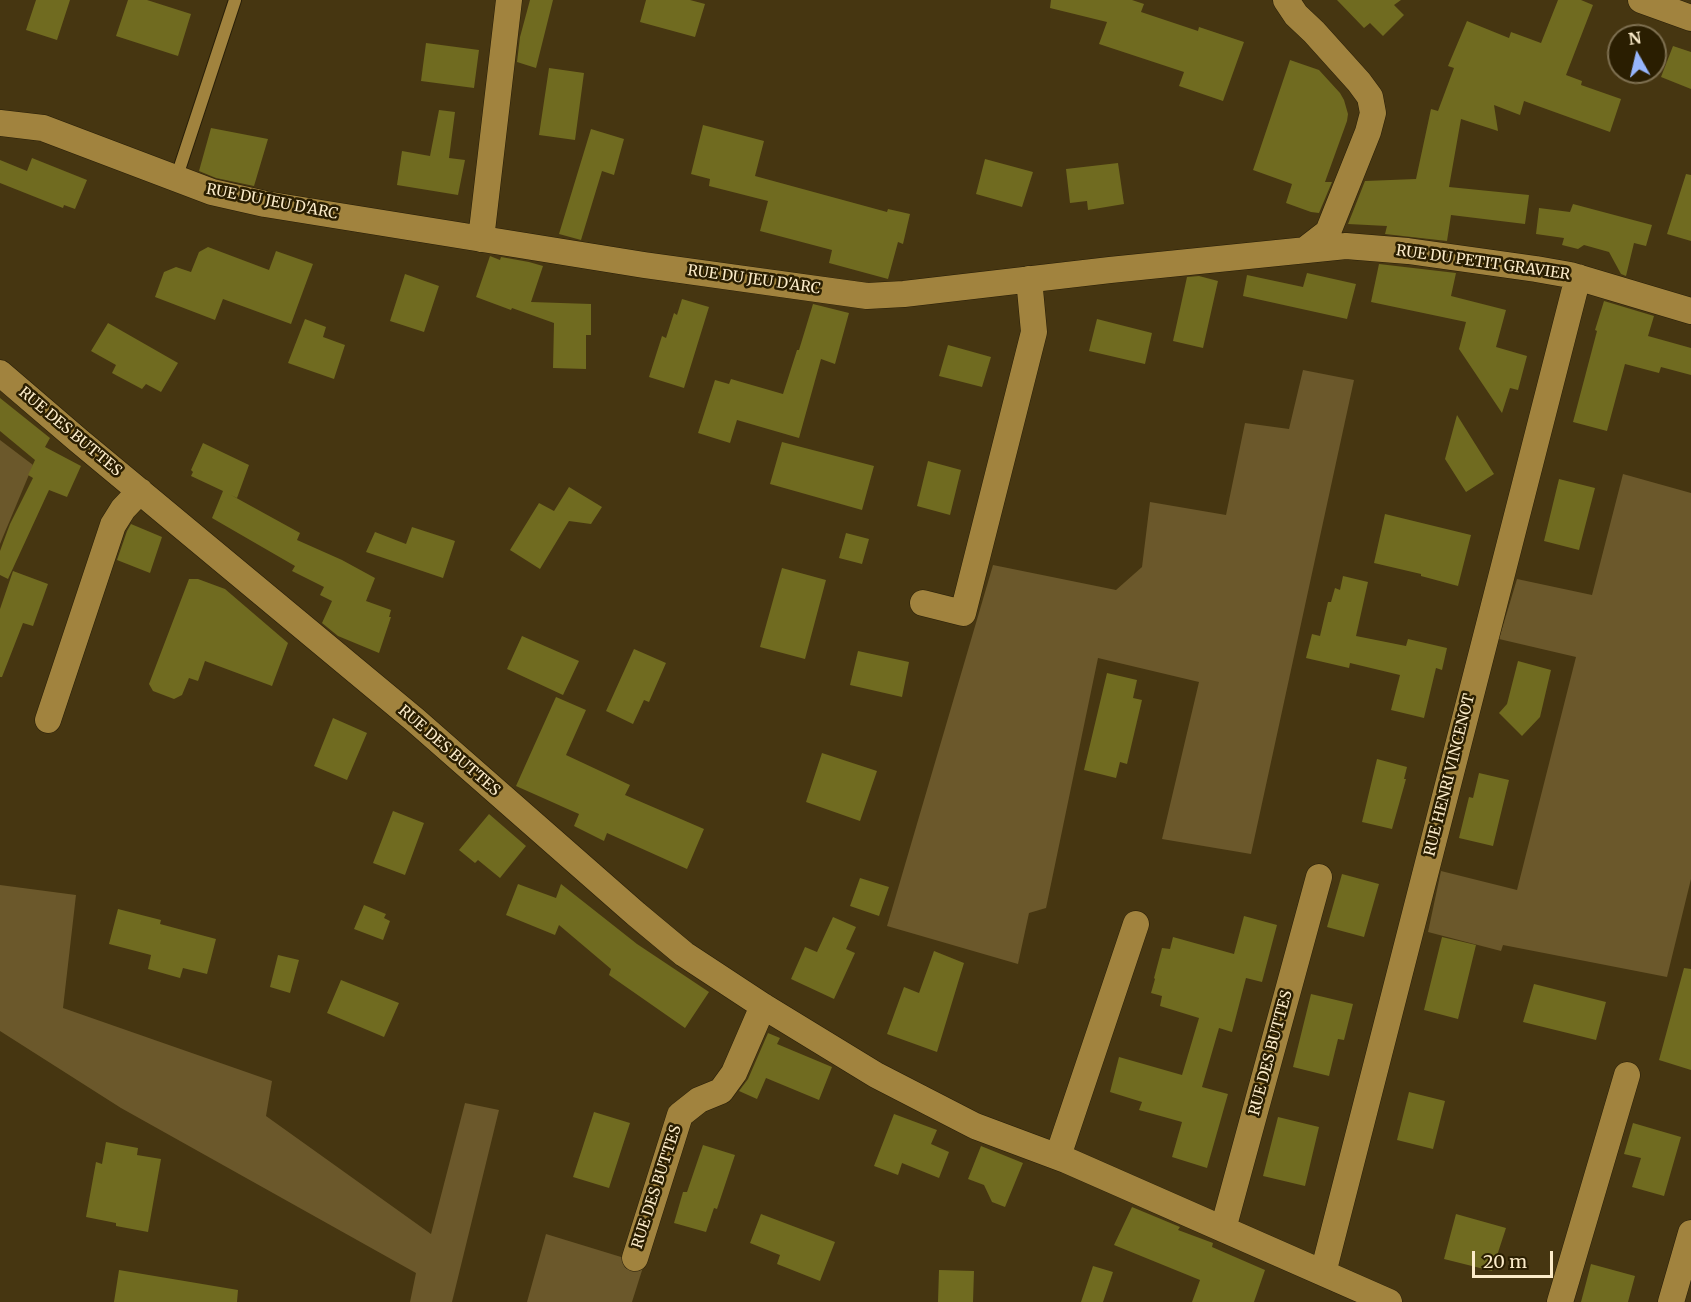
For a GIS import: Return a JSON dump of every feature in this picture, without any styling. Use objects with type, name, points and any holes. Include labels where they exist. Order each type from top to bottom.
[{"type":"street","points":[[481,239],[509,0]]},
{"type":"street","points":[[1286,0],[1296,15],[1359,82],[1370,97],[1373,112],[1368,132],[1328,232],[1306,249]]},
{"type":"street","points":[[1641,0],[1691,18]]},
{"type":"street","name":"RUE DU JEU D'ARC","points":[[0,123],[43,128],[212,192],[265,204],[644,265],[867,296],[904,294],[1306,249]]},
{"type":"street","name":"RUE DU PETIT GRAVIER","points":[[1306,249],[1346,246],[1408,251],[1536,269],[1578,277],[1691,311]]},
{"type":"street","name":"RUE HENRI VINCENOT","points":[[1323,1273],[1578,277]]},
{"type":"street","points":[[923,603],[963,613],[1034,332],[1029,279]]},
{"type":"street","name":"RUE DES BUTTES","points":[[0,373],[415,720],[684,954],[763,1006],[886,1080],[975,1126],[1058,1156],[1323,1273],[1344,1292],[1389,1302]]},
{"type":"street","points":[[48,720],[113,525],[123,509],[140,491]]},
{"type":"street","name":"RUE DES BUTTES","points":[[1223,1229],[1319,877]]},
{"type":"street","points":[[1058,1156],[1136,924]]},
{"type":"street","name":"RUE DES BUTTES","points":[[634,1258],[680,1115],[699,1100],[721,1091],[734,1073],[763,1006]]},
{"type":"street","points":[[1560,1302],[1627,1075]]},
{"type":"street","points":[[1671,1302],[1691,1233]]},
{"type":"lane","points":[[176,179],[235,0]]},
{"type":"shaded area","points":[[1303,370],[1354,380],[1251,854],[1162,839],[1199,682],[1098,658],[1046,908],[1029,913],[1018,964],[887,926],[993,565],[1116,590],[1142,567],[1150,502],[1226,515],[1245,423],[1289,429]]},
{"type":"shaded area","points":[[0,440],[33,465],[0,544]]},
{"type":"shaded area","points":[[1623,474],[1691,493],[1691,879],[1667,977],[1503,945],[1501,951],[1428,932],[1441,871],[1517,890],[1576,657],[1499,639],[1517,579],[1592,595]]},
{"type":"shaded area","points":[[0,885],[76,895],[63,1008],[272,1081],[266,1116],[431,1234],[465,1103],[499,1110],[452,1302],[410,1302],[416,1273],[121,1108],[0,1031]]},
{"type":"shaded area","points":[[546,1234],[644,1264],[632,1302],[527,1302]]},
{"type":"building","points":[[36,0],[70,0],[57,40],[26,30]]},
{"type":"building","points":[[128,0],[147,0],[191,14],[178,56],[116,36]]},
{"type":"building","points":[[530,0],[553,0],[536,68],[517,62],[520,37]]},
{"type":"building","points":[[646,0],[690,0],[705,4],[695,37],[640,22]]},
{"type":"building","points":[[1051,0],[1132,0],[1144,4],[1141,12],[1198,31],[1199,27],[1244,42],[1223,101],[1179,86],[1184,72],[1099,44],[1107,22],[1050,8]]},
{"type":"building","points":[[1337,0],[1401,0],[1394,5],[1404,15],[1383,36],[1370,23],[1364,28]]},
{"type":"building","points":[[1558,0],[1581,0],[1593,5],[1566,75],[1582,81],[1581,85],[1621,99],[1610,132],[1524,101],[1520,115],[1494,105],[1498,131],[1461,119],[1449,187],[1529,195],[1525,224],[1451,215],[1447,241],[1385,234],[1387,226],[1348,224],[1365,181],[1416,179],[1431,109],[1438,111],[1454,68],[1448,66],[1467,21],[1509,38],[1511,32],[1541,43]]},
{"type":"building","points":[[426,43],[479,50],[474,88],[421,81]]},
{"type":"building","points":[[1673,46],[1691,52],[1691,89],[1667,79],[1667,62]]},
{"type":"building","points":[[1290,60],[1319,70],[1340,93],[1348,114],[1325,182],[1332,182],[1319,213],[1286,203],[1292,184],[1253,170]]},
{"type":"building","points":[[549,68],[584,73],[575,140],[539,135]]},
{"type":"building","points":[[439,110],[455,112],[449,158],[465,160],[458,195],[397,185],[402,151],[430,156]]},
{"type":"building","points":[[703,125],[764,141],[755,176],[887,212],[888,209],[910,214],[903,244],[898,242],[888,279],[829,263],[832,250],[760,231],[768,201],[709,186],[710,179],[691,174]]},
{"type":"building","points":[[211,128],[268,139],[254,186],[216,178],[199,171]]},
{"type":"building","points":[[591,129],[624,139],[614,175],[602,171],[581,240],[559,234]]},
{"type":"building","points":[[32,158],[87,180],[75,209],[64,205],[63,208],[0,183],[0,160],[27,171]]},
{"type":"building","points":[[985,159],[1033,172],[1022,207],[976,194]]},
{"type":"building","points":[[1118,163],[1124,204],[1088,210],[1087,201],[1070,203],[1066,169]]},
{"type":"building","points":[[1686,174],[1691,175],[1691,241],[1667,234]]},
{"type":"building","points":[[1573,204],[1652,225],[1646,246],[1634,243],[1626,276],[1621,274],[1609,252],[1584,245],[1578,249],[1562,245],[1564,238],[1536,234],[1539,208],[1570,212]]},
{"type":"building","points":[[208,247],[269,270],[276,251],[313,264],[291,324],[223,299],[215,320],[155,297],[164,272],[176,267],[191,272],[199,252]]},
{"type":"building","points":[[490,256],[500,260],[501,257],[543,266],[531,302],[591,304],[591,335],[586,335],[586,369],[553,368],[554,323],[476,297]]},
{"type":"building","points":[[1379,264],[1456,273],[1451,296],[1506,310],[1496,347],[1527,356],[1518,390],[1510,388],[1502,413],[1459,349],[1466,322],[1371,302]]},
{"type":"building","points":[[1307,273],[1356,284],[1347,319],[1243,296],[1247,275],[1303,287]]},
{"type":"building","points":[[405,274],[439,286],[424,332],[390,321]]},
{"type":"building","points":[[1199,276],[1218,281],[1203,348],[1173,341],[1187,277]]},
{"type":"building","points":[[682,299],[709,307],[684,388],[649,377],[662,336],[666,338],[674,313],[677,315]]},
{"type":"building","points":[[1604,301],[1654,316],[1648,336],[1691,348],[1691,375],[1661,367],[1659,373],[1625,364],[1607,431],[1573,422]]},
{"type":"building","points":[[813,304],[849,313],[835,364],[821,359],[799,438],[737,420],[730,443],[698,433],[715,380],[729,384],[731,379],[783,394]]},
{"type":"building","points":[[305,319],[326,327],[323,337],[345,345],[334,379],[288,363]]},
{"type":"building","points":[[1097,319],[1152,333],[1145,364],[1089,351]]},
{"type":"building","points":[[108,323],[178,363],[161,392],[146,384],[142,389],[112,373],[116,365],[91,351]]},
{"type":"building","points":[[948,345],[991,357],[982,387],[939,376]]},
{"type":"building","points":[[0,398],[50,438],[45,447],[81,466],[67,497],[49,490],[8,579],[0,575],[0,551],[10,524],[33,478],[28,475],[35,460],[0,431]]},
{"type":"building","points":[[1457,415],[1494,474],[1466,492],[1445,459]]},
{"type":"building","points":[[782,442],[874,466],[862,510],[770,484]]},
{"type":"building","points":[[203,443],[249,465],[237,498],[231,495],[300,533],[297,540],[375,578],[366,601],[391,610],[389,617],[391,617],[379,653],[338,636],[322,623],[332,601],[320,595],[324,587],[292,571],[295,566],[212,518],[223,491],[191,476],[193,472],[191,470]]},
{"type":"building","points":[[928,461],[961,470],[950,515],[917,506]]},
{"type":"building","points":[[1559,479],[1595,488],[1579,550],[1544,541]]},
{"type":"building","points":[[569,487],[602,507],[591,524],[569,521],[540,569],[510,550],[539,503],[554,511]]},
{"type":"building","points":[[1385,514],[1471,535],[1458,586],[1421,576],[1421,574],[1374,563]]},
{"type":"building","points":[[131,524],[162,537],[150,573],[117,560]]},
{"type":"building","points":[[412,527],[455,541],[443,578],[366,552],[375,532],[406,544]]},
{"type":"building","points":[[846,533],[869,539],[862,564],[839,558]]},
{"type":"building","points":[[782,568],[826,580],[805,659],[760,647]]},
{"type":"building","points":[[13,571],[48,584],[33,626],[23,623],[2,677],[0,677],[0,609]]},
{"type":"building","points":[[1343,576],[1368,582],[1356,636],[1406,646],[1408,639],[1447,648],[1442,670],[1436,668],[1424,718],[1391,710],[1400,675],[1350,663],[1349,668],[1306,658],[1312,634],[1320,636],[1328,602],[1331,602],[1335,588],[1340,590]]},
{"type":"building","points":[[189,579],[198,579],[225,589],[288,643],[272,686],[205,661],[198,681],[189,678],[182,695],[174,699],[153,691],[149,684]]},
{"type":"building","points":[[522,636],[579,661],[563,695],[507,669]]},
{"type":"building","points":[[634,649],[666,663],[649,702],[644,700],[633,724],[606,711]]},
{"type":"building","points":[[858,651],[909,662],[902,697],[850,685]]},
{"type":"building","points":[[1518,661],[1551,670],[1540,717],[1522,736],[1499,713],[1507,704]]},
{"type":"building","points":[[1107,673],[1137,680],[1133,698],[1142,700],[1127,764],[1120,762],[1116,778],[1084,770]]},
{"type":"building","points":[[556,697],[586,710],[566,755],[630,785],[625,795],[704,829],[687,869],[607,833],[604,841],[574,826],[579,814],[516,786]]},
{"type":"building","points":[[333,718],[367,733],[347,780],[314,766]]},
{"type":"building","points":[[822,753],[877,771],[860,821],[806,802]]},
{"type":"building","points":[[1377,759],[1407,767],[1404,779],[1406,779],[1392,829],[1362,822]]},
{"type":"building","points":[[1479,773],[1509,780],[1493,846],[1459,838],[1469,797],[1473,798]]},
{"type":"building","points":[[393,811],[424,823],[405,875],[373,863]]},
{"type":"building","points":[[489,814],[526,846],[500,878],[478,860],[475,863],[459,850]]},
{"type":"building","points":[[1342,874],[1379,884],[1364,937],[1327,927]]},
{"type":"building","points":[[860,878],[889,887],[879,916],[850,906]]},
{"type":"building","points":[[518,884],[556,898],[561,884],[637,944],[709,992],[685,1028],[609,975],[611,969],[559,925],[555,935],[506,915]]},
{"type":"building","points":[[364,905],[386,914],[384,918],[390,921],[383,940],[354,929]]},
{"type":"building","points":[[118,909],[161,920],[160,924],[216,939],[207,974],[183,968],[180,978],[148,969],[151,955],[109,944]]},
{"type":"building","points":[[1244,916],[1277,925],[1262,982],[1246,978],[1232,1032],[1219,1028],[1202,1087],[1228,1094],[1207,1168],[1172,1157],[1182,1122],[1139,1110],[1142,1102],[1110,1092],[1119,1057],[1182,1075],[1199,1018],[1160,1006],[1162,996],[1151,993],[1162,948],[1170,949],[1173,937],[1234,954]]},
{"type":"building","points":[[833,917],[856,927],[846,949],[855,953],[834,999],[791,979],[805,947],[817,952]]},
{"type":"building","points":[[1442,937],[1476,945],[1458,1019],[1424,1010]]},
{"type":"building","points":[[934,951],[964,963],[937,1052],[887,1034],[904,987],[919,993]]},
{"type":"building","points":[[278,955],[299,960],[290,993],[270,987]]},
{"type":"building","points":[[1684,968],[1691,969],[1691,1070],[1659,1060]]},
{"type":"building","points":[[341,980],[399,1003],[384,1037],[327,1013]]},
{"type":"building","points":[[1534,984],[1606,1002],[1596,1040],[1523,1022]]},
{"type":"building","points":[[1311,994],[1353,1004],[1344,1040],[1338,1039],[1329,1076],[1293,1067]]},
{"type":"building","points":[[768,1033],[780,1038],[777,1044],[832,1067],[819,1100],[766,1078],[757,1099],[739,1091],[748,1079]]},
{"type":"building","points":[[1409,1092],[1445,1101],[1433,1149],[1397,1140]]},
{"type":"building","points":[[594,1112],[630,1123],[609,1188],[573,1177]]},
{"type":"building","points":[[894,1114],[937,1130],[931,1144],[949,1152],[939,1178],[902,1163],[898,1175],[874,1166]]},
{"type":"building","points":[[1278,1117],[1319,1127],[1305,1186],[1263,1176]]},
{"type":"building","points":[[1633,1123],[1681,1137],[1664,1196],[1632,1187],[1641,1158],[1624,1154]]},
{"type":"building","points":[[106,1142],[138,1148],[137,1155],[161,1159],[148,1232],[86,1217],[96,1162],[102,1164]]},
{"type":"building","points":[[703,1145],[735,1155],[717,1209],[714,1208],[706,1232],[674,1223],[683,1192],[687,1192]]},
{"type":"building","points":[[981,1146],[1023,1163],[1005,1207],[992,1202],[984,1185],[968,1179]]},
{"type":"building","points":[[1132,1207],[1180,1227],[1178,1230],[1213,1243],[1212,1247],[1265,1270],[1254,1302],[1192,1302],[1200,1280],[1114,1245]]},
{"type":"building","points":[[761,1214],[835,1242],[820,1281],[777,1264],[780,1255],[750,1243]]},
{"type":"building","points":[[1456,1214],[1506,1228],[1492,1271],[1444,1259]]},
{"type":"building","points":[[1591,1264],[1635,1276],[1628,1302],[1581,1302]]},
{"type":"building","points":[[1093,1266],[1113,1272],[1103,1302],[1081,1302]]},
{"type":"building","points":[[119,1270],[238,1290],[237,1302],[114,1302]]},
{"type":"building","points":[[939,1270],[974,1271],[973,1302],[938,1302]]}]
